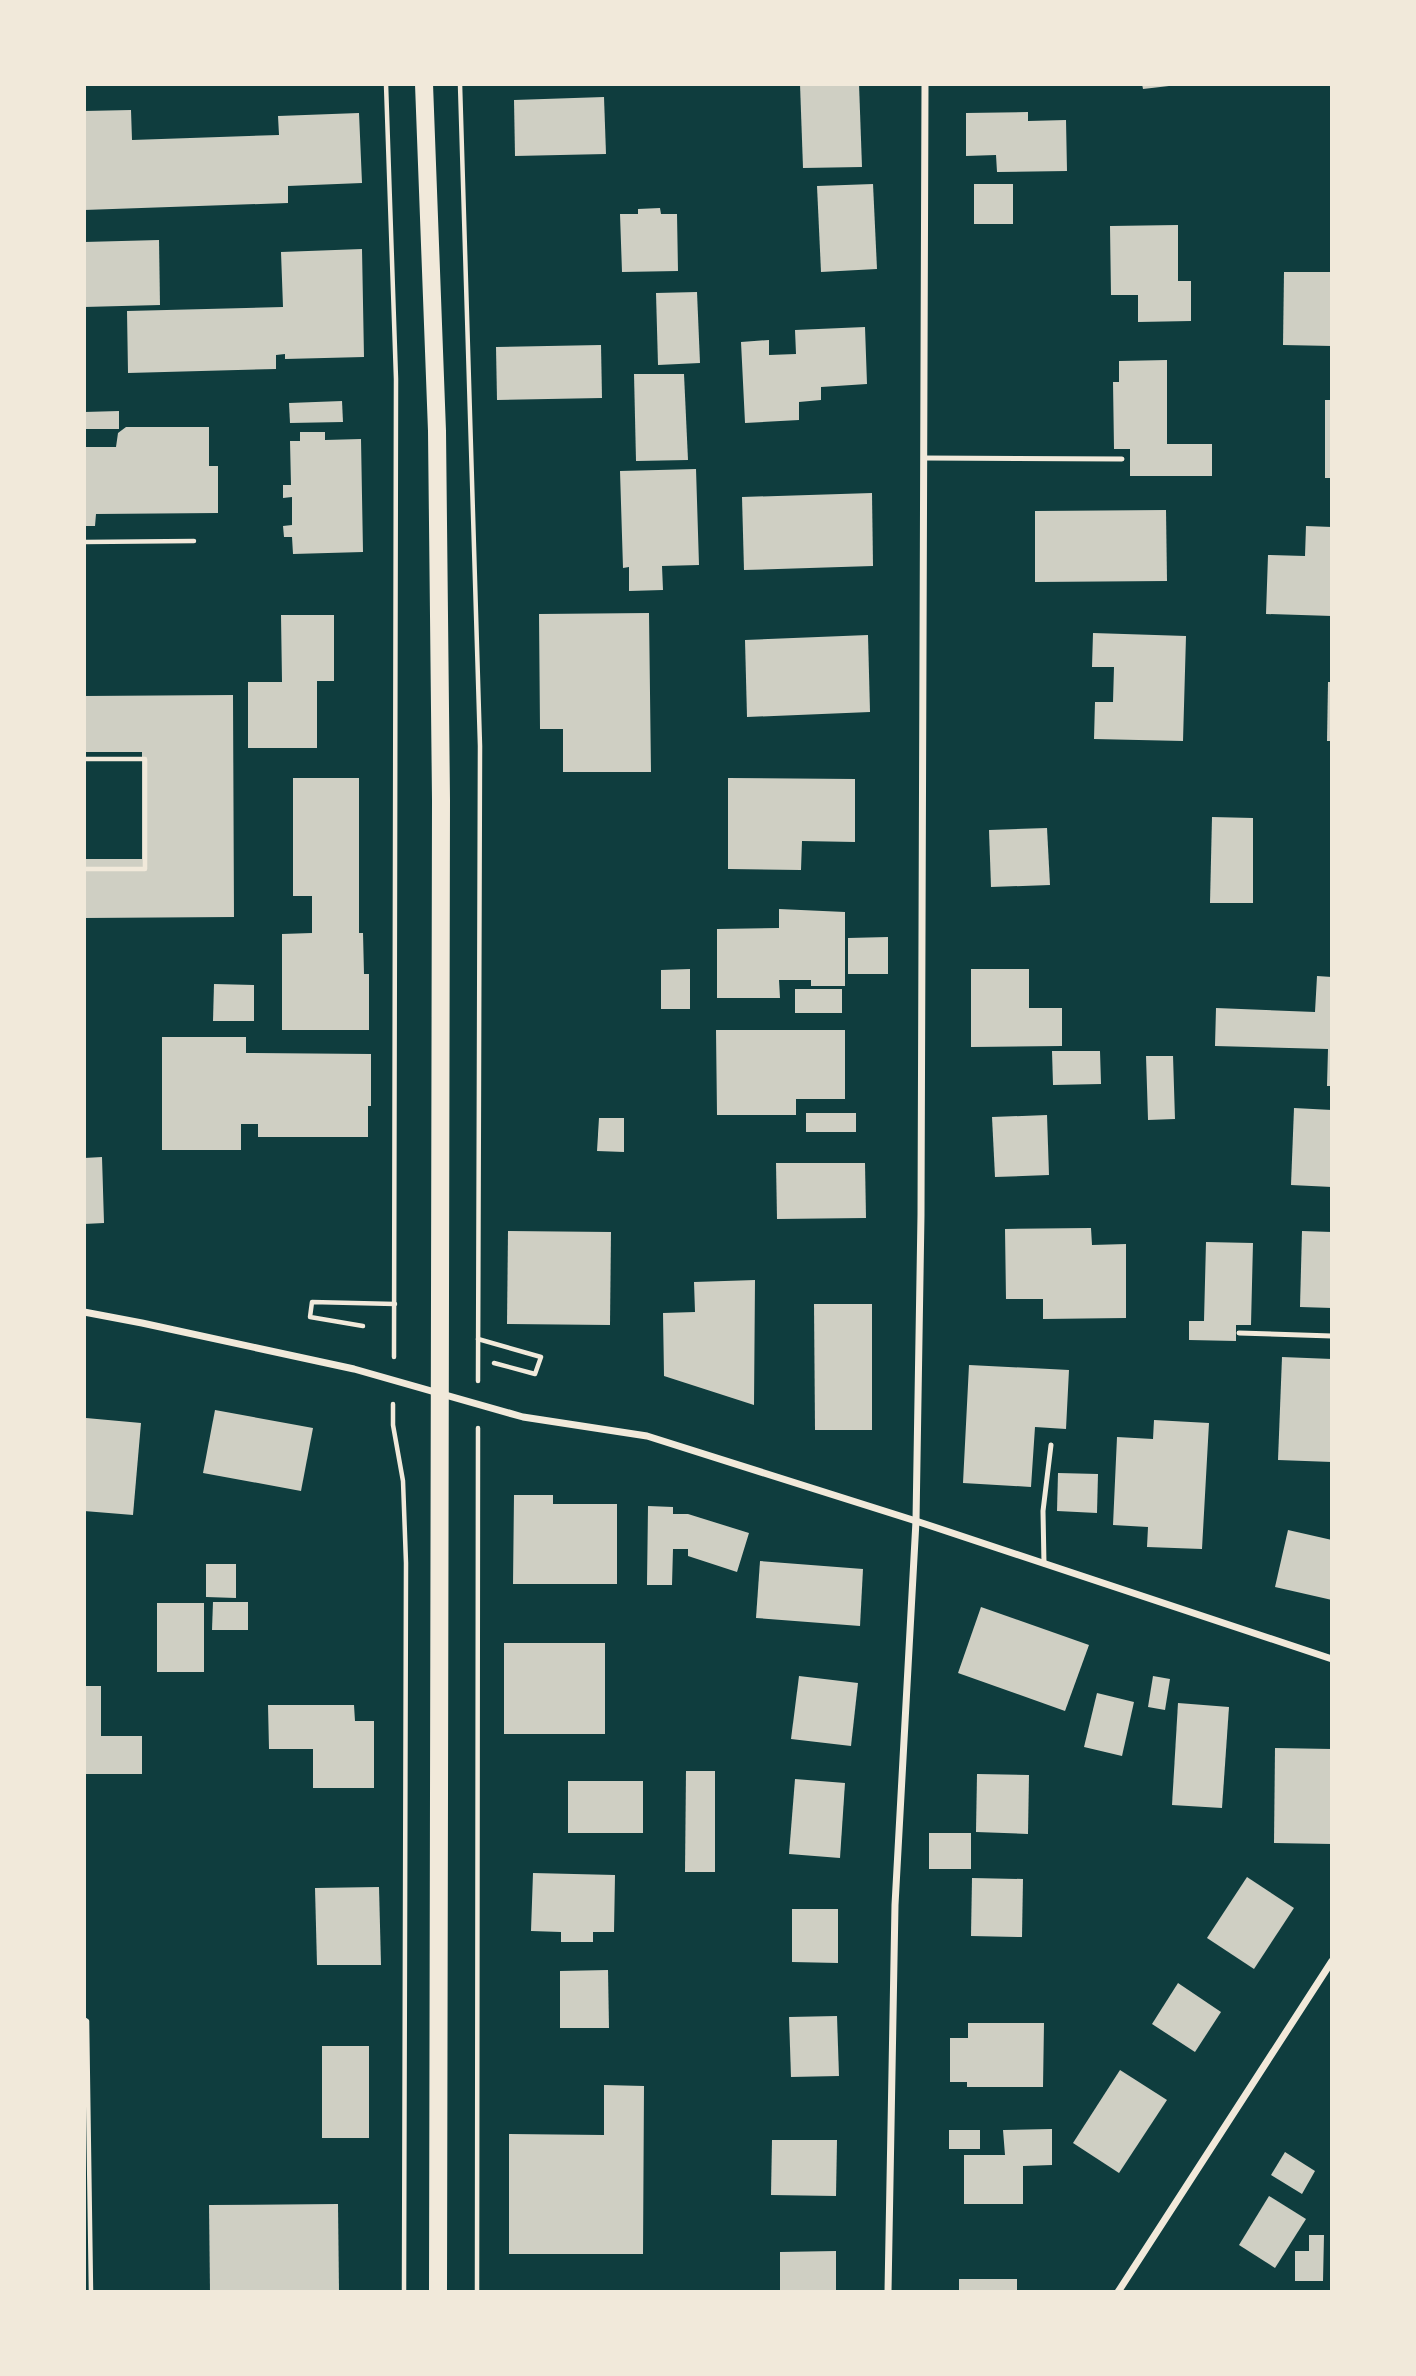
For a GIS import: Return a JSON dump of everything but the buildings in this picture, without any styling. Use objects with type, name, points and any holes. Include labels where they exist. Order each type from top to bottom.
[{"type":"main road","points":[[424,84],[436,378],[439,580],[438,2292]]},
{"type":"street","points":[[888,2292],[895,1905],[916,1521],[925,84]]},
{"type":"street","points":[[84,1312],[341,1366],[523,1417],[648,1436],[916,1521],[1332,1659]]},
{"type":"street","points":[[1118,2292],[1332,1961]]},
{"type":"lane","points":[[924,458],[1122,459]]},
{"type":"lane","points":[[1239,1334],[1332,1336]]},
{"type":"lane","points":[[1044,1564],[1043,1511],[1051,1445]]},
{"type":"path","points":[[386,84],[396,379],[393,1424],[403,1481],[405,1549],[402,1829],[404,2292]]},
{"type":"path","points":[[460,84],[480,746],[477,2292]]},
{"type":"path","points":[[84,542],[194,541]]},
{"type":"path","points":[[84,759],[145,759],[145,869],[84,869]]},
{"type":"path","points":[[363,1326],[310,1317],[312,1301],[394,1304]]},
{"type":"path","points":[[478,1339],[541,1357],[535,1374],[494,1363]]},
{"type":"path","points":[[84,2019],[87,2021],[91,2292]]}]
